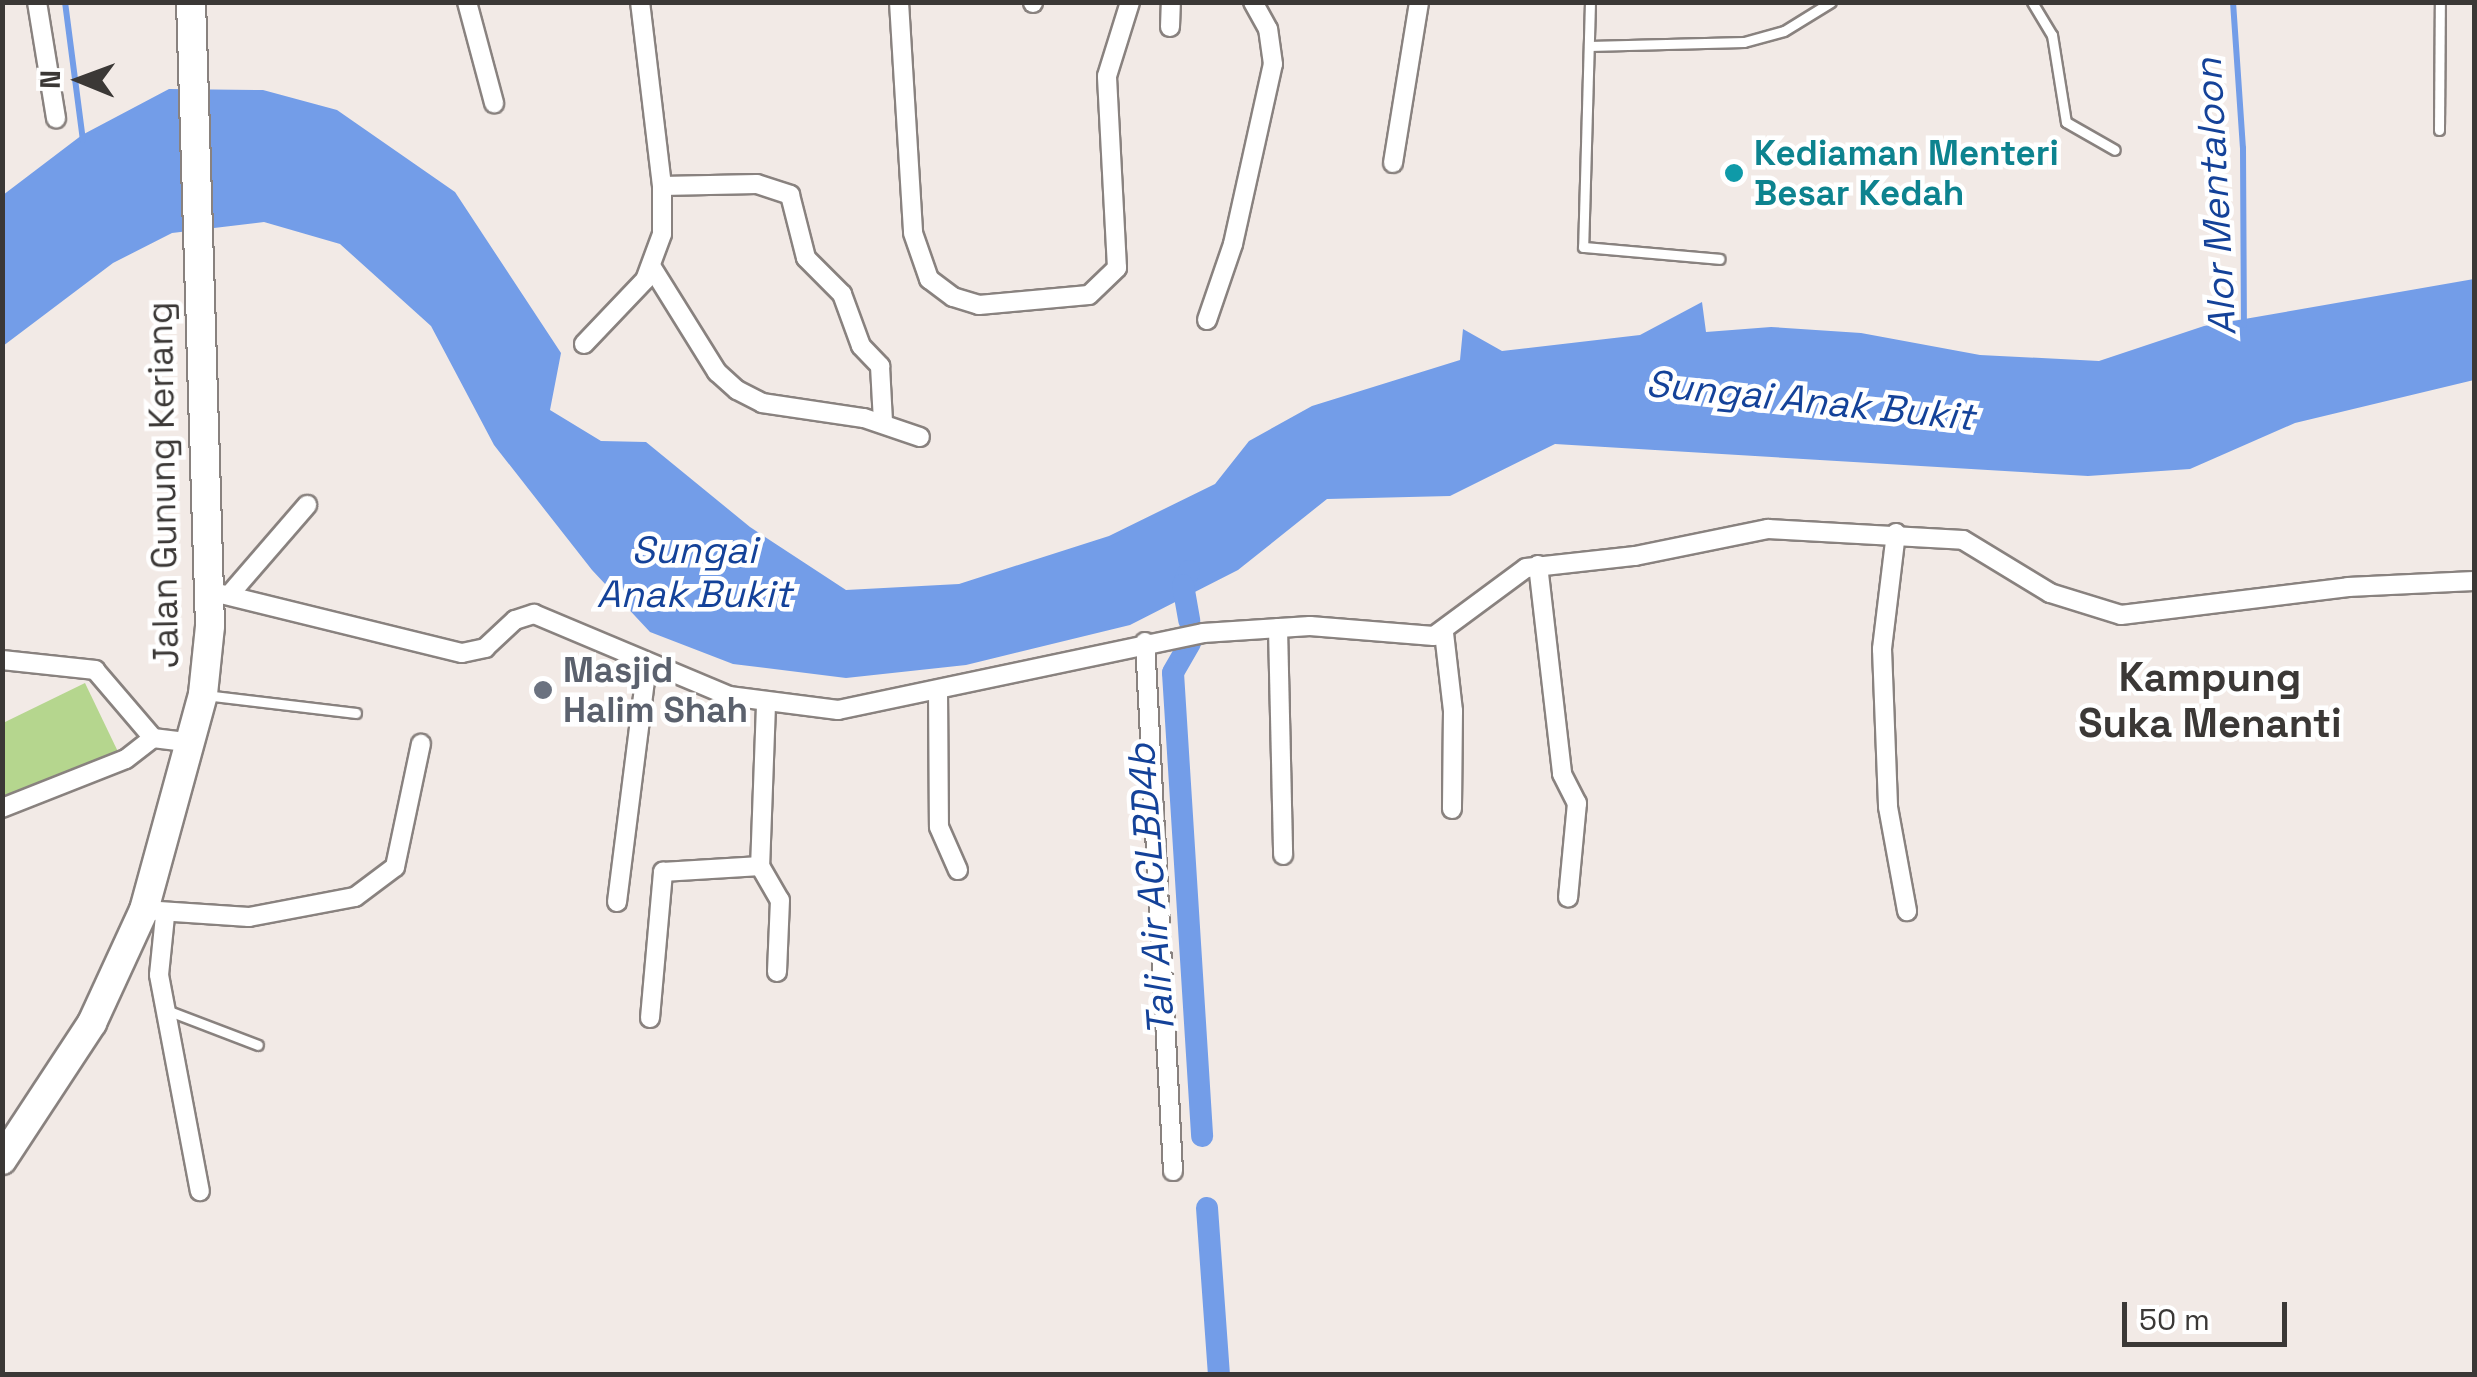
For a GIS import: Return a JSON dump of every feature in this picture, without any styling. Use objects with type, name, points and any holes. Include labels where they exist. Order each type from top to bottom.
[{"type":"main road","name":"Jalan Gunung Keriang","points":[[2,1160],[92,1024],[154,913],[194,743],[220,592],[196,284],[191,2]]},
{"type":"street","points":[[36,2],[56,118]]},
{"type":"street","points":[[467,2],[494,103]]},
{"type":"street","points":[[584,344],[604,330],[651,266],[662,234],[662,186],[640,2]]},
{"type":"street","points":[[899,2],[916,247],[940,290],[978,305],[1090,295],[1117,268],[1107,76],[1130,2]]},
{"type":"street","points":[[1170,27],[1172,2]]},
{"type":"street","points":[[1206,320],[1240,214],[1273,64],[1268,30],[1254,2]]},
{"type":"street","points":[[1394,163],[1419,2]]},
{"type":"street","points":[[662,186],[757,184],[790,196],[806,258],[842,294],[861,346],[880,366],[883,422]]},
{"type":"street","points":[[651,266],[717,372],[737,390],[790,409],[883,422],[920,437]]},
{"type":"street","points":[[220,592],[307,505]]},
{"type":"street","points":[[220,592],[462,653],[484,648],[515,620],[534,614],[647,665],[766,705],[838,710],[1145,642],[1278,628],[1444,633],[1538,565],[1635,556],[1768,528],[1963,540],[2050,594],[2110,614],[2348,587],[2474,581]]},
{"type":"street","points":[[1896,533],[1882,649],[1888,807],[1908,911]]},
{"type":"street","points":[[1538,565],[1562,774],[1577,803],[1568,898]]},
{"type":"street","points":[[1278,628],[1282,855]]},
{"type":"street","points":[[1444,633],[1453,711],[1452,809]]},
{"type":"street","points":[[1145,642],[1173,1171]]},
{"type":"street","points":[[2,660],[94,670],[152,738],[194,743]]},
{"type":"street","points":[[617,902],[647,665]]},
{"type":"street","points":[[938,690],[939,827],[958,870]]},
{"type":"street","points":[[766,705],[760,866],[780,900],[776,972]]},
{"type":"street","points":[[2,808],[126,759],[152,738]]},
{"type":"street","points":[[200,1191],[170,1051],[169,1011],[157,955],[154,913],[250,917],[331,904],[380,882],[395,867],[406,835],[421,744]]},
{"type":"street","points":[[650,1018],[662,872],[760,866]]},
{"type":"lane","points":[[1590,2],[1584,247],[1719,259]]},
{"type":"lane","points":[[1589,46],[1744,42],[1784,31],[1831,2]]},
{"type":"lane","points":[[2032,2],[2052,35],[2066,122],[2115,150]]},
{"type":"lane","points":[[2438,130],[2440,2]]},
{"type":"lane","points":[[203,694],[356,713]]},
{"type":"lane","points":[[169,1011],[258,1045]]},
{"type":"green space","points":[[85,683],[121,758],[9,812],[3,798],[3,723]]},
{"type":"water","name":"Sungai Anak Bukit","points":[[169,89],[263,90],[337,110],[455,192],[561,353],[550,410],[601,441],[646,442],[750,527],[846,590],[959,584],[1109,536],[1215,484],[1249,441],[1312,406],[1460,360],[1463,329],[1502,351],[1640,335],[1702,302],[1706,332],[1771,327],[1861,333],[1980,355],[2099,361],[2204,326],[2474,279],[2474,380],[2295,423],[2190,469],[2088,476],[1555,444],[1450,496],[1327,499],[1238,570],[1130,625],[966,665],[846,678],[733,664],[650,632],[592,570],[494,445],[431,326],[340,244],[264,222],[172,233],[113,263],[3,346],[3,195],[82,135]]},
{"type":"waterway","points":[[65,2],[83,140]]},
{"type":"waterway","name":"Alor Mentaloon","points":[[2233,2],[2243,148],[2244,325]]},
{"type":"waterway","name":"Tali Air ACLBD4b","points":[[1189,571],[1183,585],[1189,620]]},
{"type":"waterway","name":"Tali Air ACLBD4b","points":[[1190,643],[1173,673],[1202,1136]]},
{"type":"waterway","name":"Tali Air ACLBD4b","points":[[1207,1208],[1219,1374]]},
{"type":"place","name":"Kediaman Menteri Besar Kedah","points":[[1734,173]]},
{"type":"place","name":"Masjid Halim Shah","points":[[543,690]]},
{"type":"district","name":"Kampung Suka Menanti","points":[[2210,701]]}]
